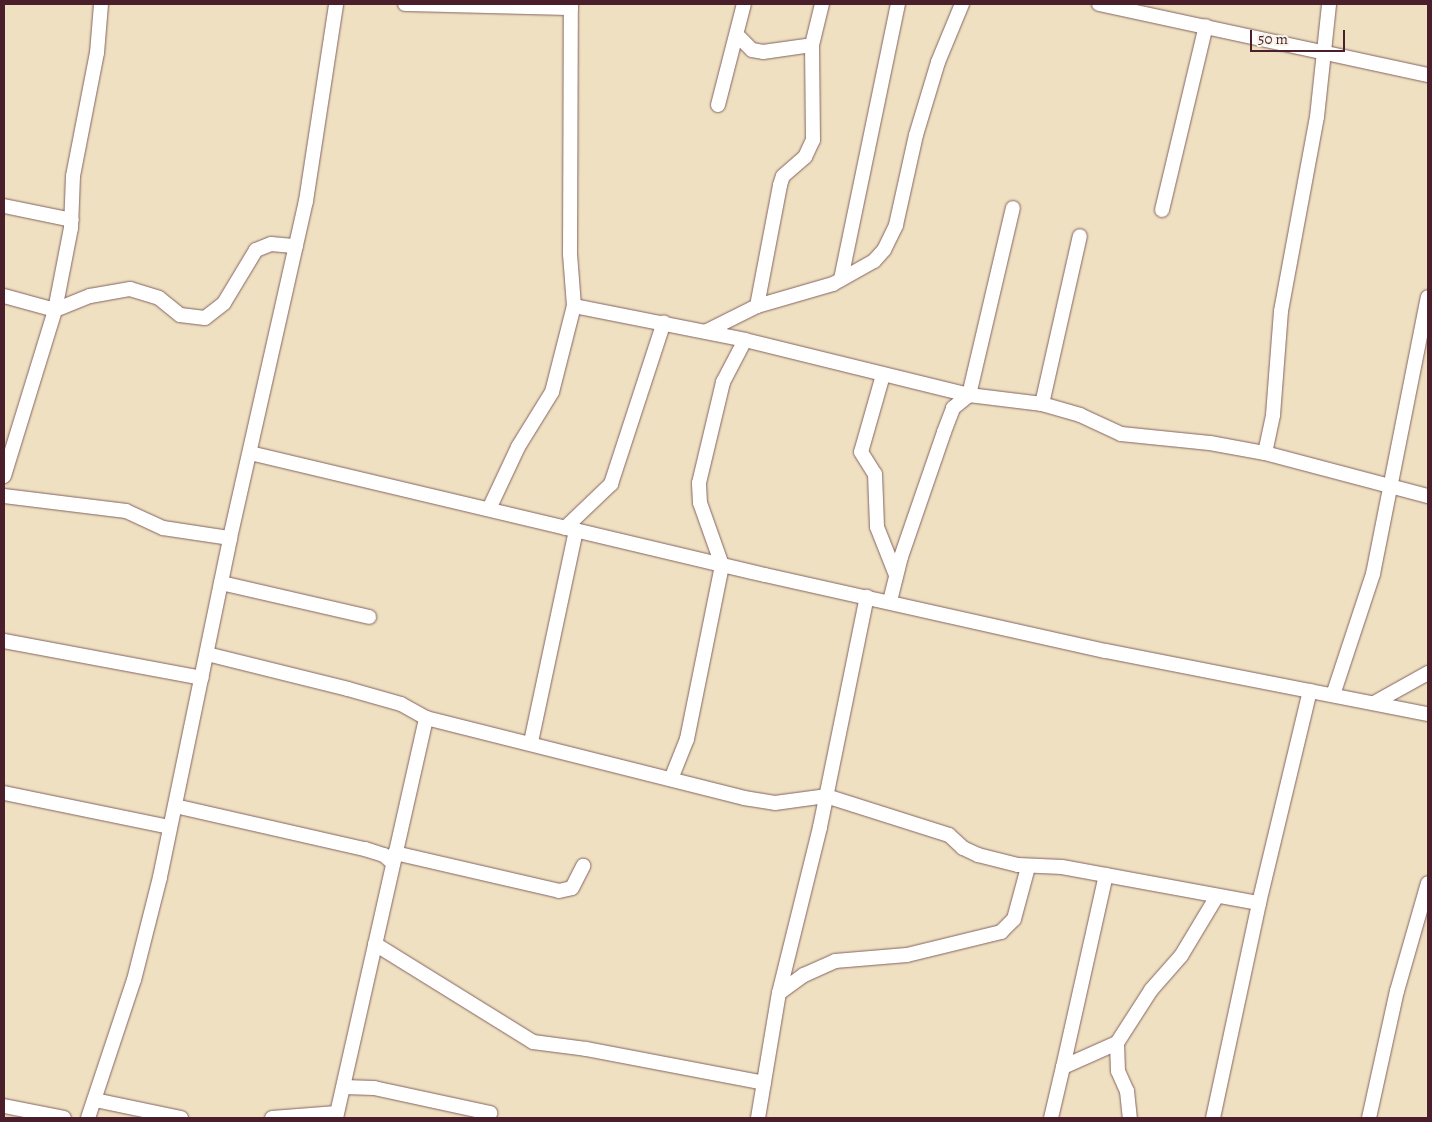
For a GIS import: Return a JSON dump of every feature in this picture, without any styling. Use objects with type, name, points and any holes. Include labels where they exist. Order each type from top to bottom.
[{"type":"street","points":[[4,476],[55,310],[72,220],[73,176],[97,53],[101,4]]},
{"type":"street","points":[[88,1118],[134,980],[175,806],[230,538],[296,246],[325,91],[336,4]]},
{"type":"street","points":[[406,4],[570,6],[570,254],[574,306],[552,392],[518,447],[489,509]]},
{"type":"street","points":[[718,105],[744,4]]},
{"type":"street","points":[[757,306],[780,184],[783,176],[805,157],[813,140],[812,45],[822,4]]},
{"type":"street","points":[[841,279],[898,4]]},
{"type":"street","points":[[707,331],[757,306],[841,279],[874,261],[891,237],[938,62],[962,4]]},
{"type":"street","points":[[1099,4],[1324,50],[1428,74]]},
{"type":"street","points":[[1265,453],[1272,415],[1282,311],[1311,160],[1329,4]]},
{"type":"street","points":[[1162,210],[1206,26]]},
{"type":"street","points":[[737,35],[752,50],[763,52],[812,45]]},
{"type":"street","points":[[4,206],[72,220]]},
{"type":"street","points":[[890,602],[896,575],[953,408],[968,395],[1013,208]]},
{"type":"street","points":[[1042,404],[1080,236]]},
{"type":"street","points":[[4,296],[55,310],[90,296],[130,289],[159,298],[180,315],[206,318],[224,303],[256,250],[271,244],[296,246]]},
{"type":"street","points":[[1334,695],[1373,574],[1428,297]]},
{"type":"street","points":[[574,306],[707,331],[968,395],[1042,404],[1074,413],[1121,434],[1210,442],[1265,453],[1428,496]]},
{"type":"street","points":[[531,742],[571,529],[611,484],[664,322]]},
{"type":"street","points":[[671,778],[687,739],[722,565],[698,491],[722,382],[745,340]]},
{"type":"street","points":[[883,375],[861,452],[875,474],[877,527],[896,575]]},
{"type":"street","points":[[250,453],[722,565],[1106,651],[1428,714]]},
{"type":"street","points":[[4,496],[126,511],[163,528],[230,538]]},
{"type":"street","points":[[221,583],[369,617]]},
{"type":"street","points":[[758,1118],[779,992],[805,895],[867,597]]},
{"type":"street","points":[[4,641],[202,678]]},
{"type":"street","points":[[207,654],[348,688],[401,704],[426,718],[531,742],[775,803],[826,796],[949,835],[963,848],[978,855],[1028,866],[1062,868],[1106,875],[1259,903]]},
{"type":"street","points":[[1374,703],[1428,673]]},
{"type":"street","points":[[1212,1118],[1259,903],[1310,690]]},
{"type":"street","points":[[272,1118],[337,1116],[426,718]]},
{"type":"street","points":[[4,793],[170,827]]},
{"type":"street","points":[[175,806],[366,849],[394,858],[559,890],[572,888],[584,866]]},
{"type":"street","points":[[779,992],[804,975],[835,961],[907,955],[1000,932],[1014,920],[1028,866]]},
{"type":"street","points":[[1051,1118],[1106,875]]},
{"type":"street","points":[[1369,1118],[1397,990],[1428,883]]},
{"type":"street","points":[[1063,1067],[1117,1043],[1151,990],[1181,956],[1217,896]]},
{"type":"street","points":[[375,944],[533,1042],[586,1049],[764,1084]]},
{"type":"street","points":[[1117,1043],[1118,1071],[1127,1092],[1130,1118]]},
{"type":"street","points":[[344,1087],[374,1088],[490,1113]]},
{"type":"street","points":[[94,1100],[182,1118]]},
{"type":"street","points":[[4,1106],[64,1118]]}]
